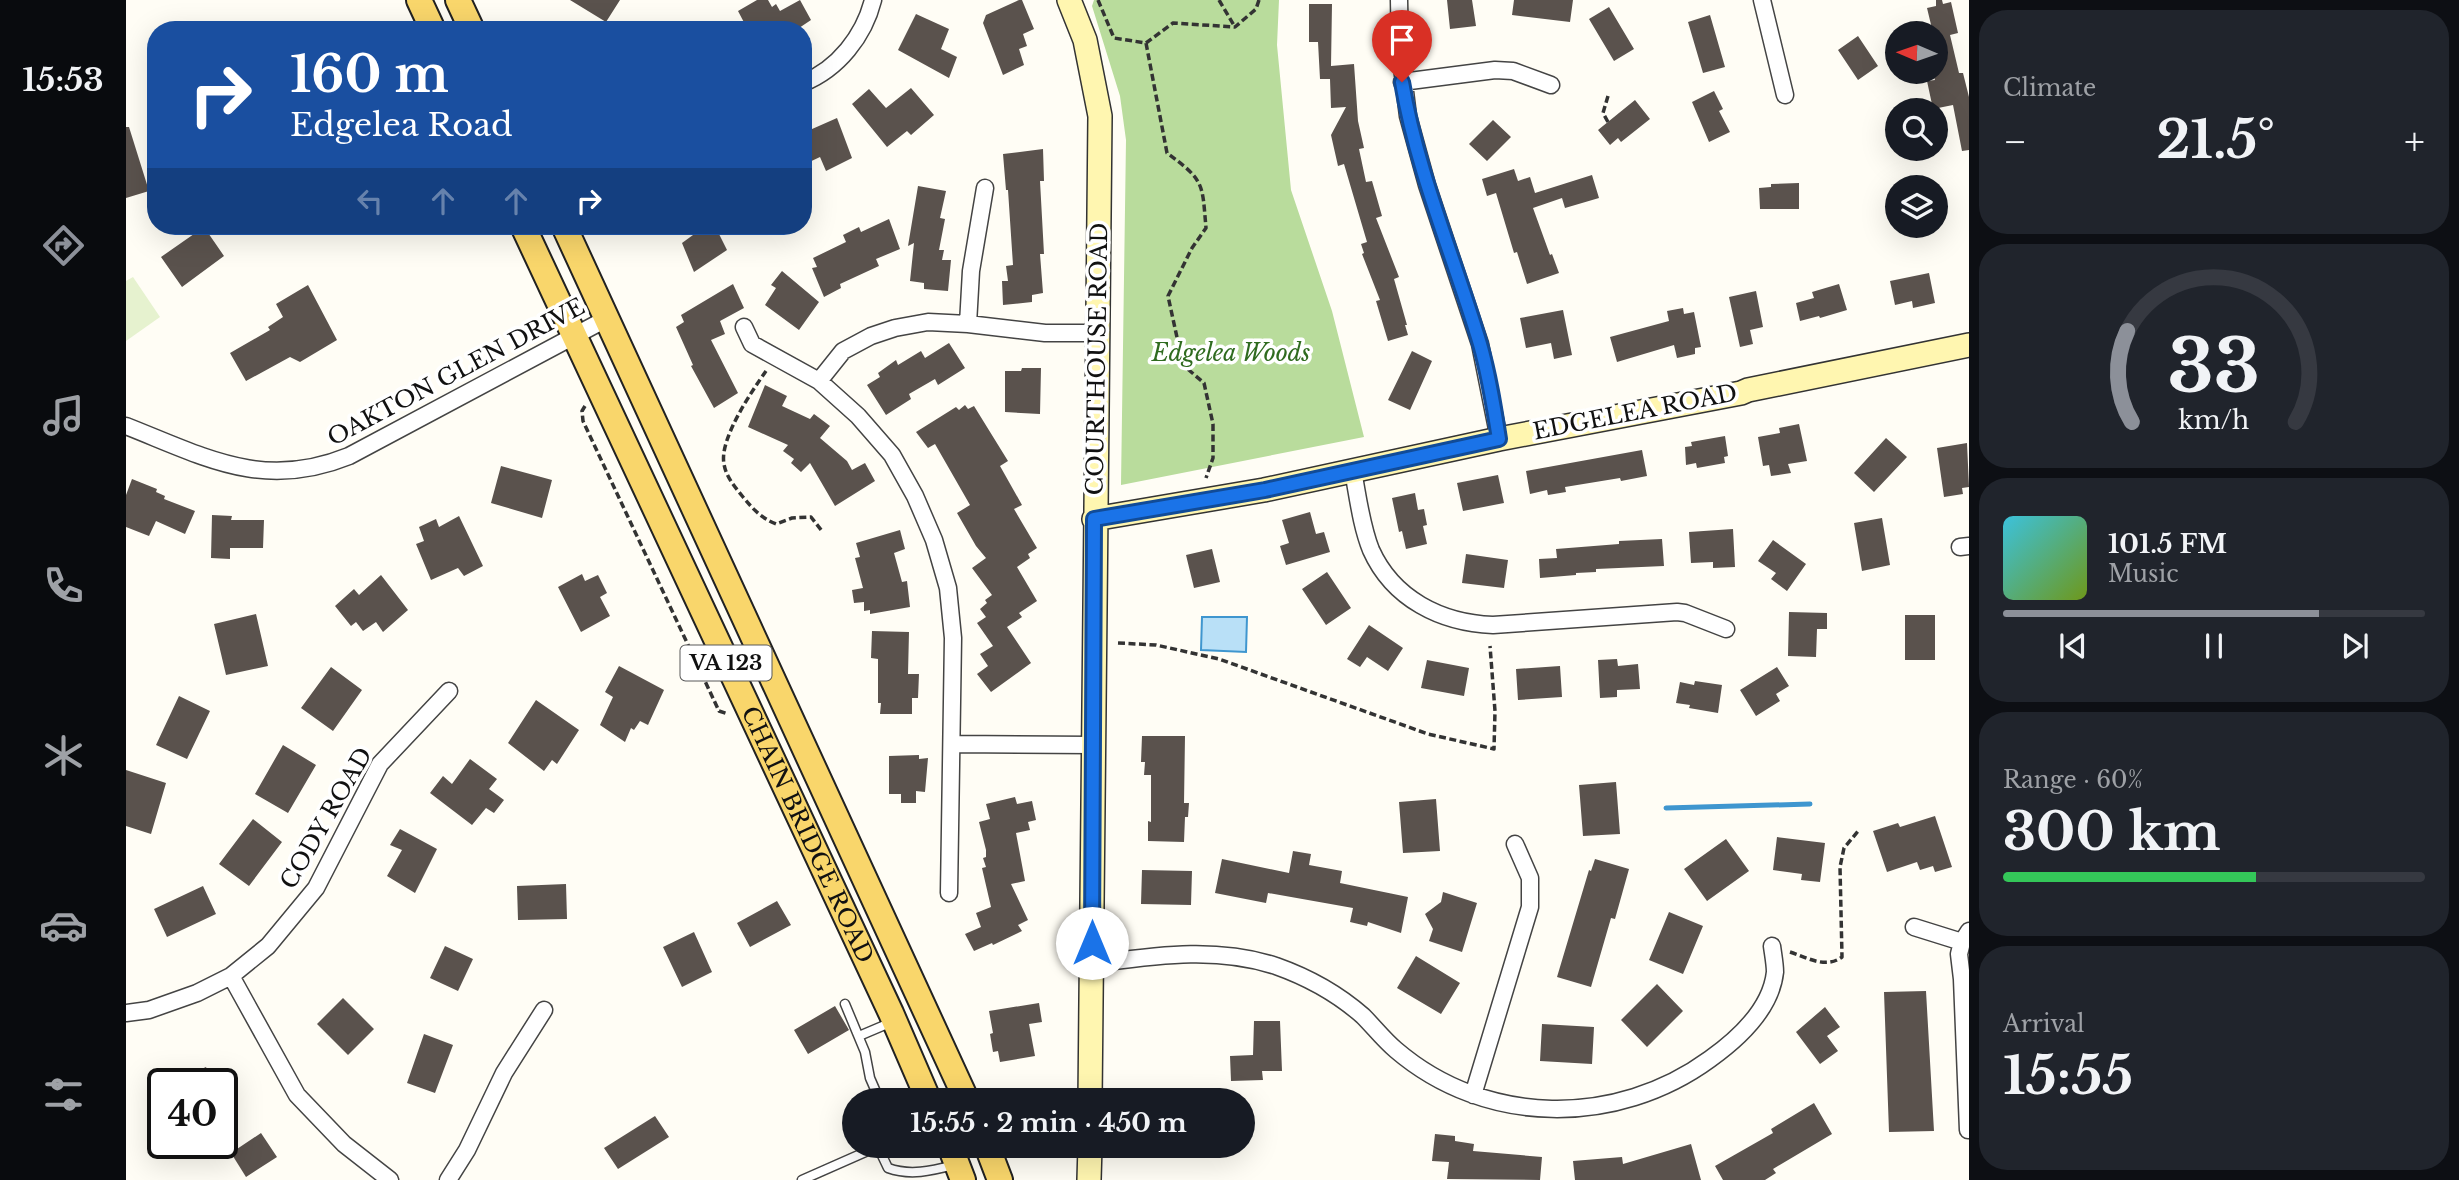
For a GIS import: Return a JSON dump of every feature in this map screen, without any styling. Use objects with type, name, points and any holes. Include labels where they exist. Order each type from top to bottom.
[{"type":"main road","points":[[419,0],[429,21]]},
{"type":"main road","points":[[458,0],[468,21]]},
{"type":"main road","name":"CHAIN BRIDGE ROAD","points":[[527,235],[894,1021],[920,1088]]},
{"type":"main road","name":"CHAIN BRIDGE ROAD","points":[[568,235],[961,1088]]},
{"type":"main road","points":[[992,1158],[1000,1180]]},
{"type":"street","points":[[812,78],[828,69],[853,44],[862,30],[873,0]]},
{"type":"street","name":"COURTHOUSE ROAD","points":[[1069,0],[1085,40],[1100,116],[1090,1088]]},
{"type":"street","points":[[1399,0],[1402,82],[1408,116],[1427,185],[1480,344],[1499,439]]},
{"type":"street","points":[[1762,0],[1785,95]]},
{"type":"street","points":[[1402,82],[1495,70],[1513,72],[1551,85]]},
{"type":"street","points":[[968,324],[976,231],[985,188]]},
{"type":"street","name":"OAKTON GLEN DRIVE","points":[[126,426],[235,467],[271,472],[319,467],[349,456],[607,319]]},
{"type":"street","points":[[819,381],[843,351],[871,336],[928,322],[1045,333],[1097,333]]},
{"type":"street","points":[[744,327],[752,344],[819,381],[858,416],[892,455],[915,496],[934,540],[948,588],[953,638],[949,893]]},
{"type":"street","name":"EDGELEA ROAD","points":[[1094,519],[1265,490],[1499,439],[1741,393],[1969,345]]},
{"type":"street","points":[[1353,471],[1365,531],[1372,551],[1385,573],[1404,594],[1436,614],[1463,622],[1493,625],[1677,612],[1726,629]]},
{"type":"street","name":"CODY ROAD","points":[[126,1013],[161,1006],[197,993],[231,976],[268,946],[316,888],[380,764],[449,691]]},
{"type":"street","points":[[952,744],[1093,745]]},
{"type":"street","points":[[1473,1095],[1530,907],[1530,878],[1516,844]]},
{"type":"street","points":[[1914,928],[1965,936],[1959,954],[1968,1130]]},
{"type":"street","points":[[1092,964],[1170,954],[1202,953],[1241,957],[1279,967],[1326,989],[1363,1016],[1396,1050],[1417,1065],[1473,1095],[1518,1107],[1571,1110],[1618,1104],[1670,1085],[1719,1053],[1763,1008],[1775,971],[1772,946]]},
{"type":"street","points":[[231,976],[297,1095],[345,1144],[390,1180]]},
{"type":"street","points":[[449,1180],[467,1150],[504,1073],[544,1010]]},
{"type":"street","points":[[1089,1180],[1090,1158]]},
{"type":"lane","points":[[845,1004],[859,1036],[874,1088]]},
{"type":"lane","points":[[859,1036],[894,1021]]},
{"type":"lane","points":[[803,1180],[854,1158]]},
{"type":"lane","points":[[884,1158],[888,1168],[902,1173],[929,1171],[956,1163]]},
{"type":"path","points":[[1098,0],[1114,38],[1146,43],[1173,23],[1235,27],[1256,9],[1259,0]]},
{"type":"path","points":[[1219,0],[1235,27]]},
{"type":"path","points":[[1146,43],[1167,153],[1189,169],[1202,186],[1206,228],[1192,248],[1168,296],[1184,365],[1204,383],[1213,424],[1213,458],[1206,478]]},
{"type":"path","points":[[1608,96],[1603,113],[1608,122]]},
{"type":"path","points":[[766,370],[751,393],[723,450],[724,465],[731,482],[763,519],[776,524],[792,518],[811,517],[822,531]]},
{"type":"path","points":[[587,401],[582,411],[583,421],[719,711],[733,715]]},
{"type":"path","points":[[1118,643],[1156,645],[1219,659],[1428,734],[1494,749],[1495,711],[1490,646]]},
{"type":"path","points":[[1772,946],[1817,962],[1834,963],[1842,957],[1840,867],[1843,848],[1859,830]]},
{"type":"green space","name":"Edgelea Woods","points":[[1094,0],[1279,0],[1277,45],[1291,190],[1332,311],[1364,437],[1121,485],[1126,140],[1120,96],[1092,6]]},
{"type":"green space","points":[[133,277],[160,317],[126,341],[126,281]]},
{"type":"water","points":[[1202,617],[1247,617],[1246,652],[1201,650]]},
{"type":"building","points":[[570,0],[620,0],[604,21]]},
{"type":"building","points":[[757,0],[768,0],[772,7],[776,4],[780,11],[800,0],[811,20],[743,21],[738,11]]},
{"type":"building","points":[[1022,0],[1034,29],[1023,34],[1027,46],[1019,49],[1024,65],[1003,75],[983,23],[986,15]]},
{"type":"building","points":[[1447,0],[1472,0],[1476,26],[1450,29]]},
{"type":"building","points":[[1514,0],[1573,0],[1570,22],[1512,15]]},
{"type":"building","points":[[1936,0],[1942,0],[1943,4],[1951,2],[1958,33],[1950,35],[1959,73],[1963,73],[1969,97],[1969,150],[1962,151],[1953,105],[1948,106],[1948,98],[1931,98],[1928,84],[1948,84],[1948,21],[1930,21],[1927,8],[1936,6]]},
{"type":"building","points":[[1309,4],[1332,4],[1331,66],[1354,64],[1358,121],[1364,148],[1359,149],[1366,182],[1372,181],[1382,216],[1376,218],[1399,277],[1394,279],[1407,325],[1408,335],[1388,341],[1376,301],[1380,300],[1362,254],[1361,244],[1367,242],[1344,164],[1338,166],[1331,135],[1346,107],[1331,108],[1330,79],[1320,79],[1318,42],[1309,42]]},
{"type":"building","points":[[1609,7],[1634,49],[1614,61],[1589,19]]},
{"type":"building","points":[[916,14],[949,29],[941,49],[957,57],[949,78],[898,50]]},
{"type":"building","points":[[1710,15],[1725,67],[1703,73],[1688,22]]},
{"type":"building","points":[[1858,36],[1878,66],[1858,80],[1838,50]]},
{"type":"building","points":[[911,88],[934,115],[911,135],[907,131],[887,147],[852,104],[869,89],[886,108]]},
{"type":"building","points":[[1714,91],[1723,109],[1719,111],[1730,132],[1709,142],[1692,102]]},
{"type":"building","points":[[1635,100],[1650,119],[1621,142],[1618,138],[1610,145],[1598,130]]},
{"type":"building","points":[[837,118],[852,158],[826,171],[820,157],[812,161],[812,129]]},
{"type":"building","points":[[1493,120],[1511,137],[1487,161],[1469,144]]},
{"type":"building","points":[[126,127],[129,127],[147,192],[126,198]]},
{"type":"building","points":[[1043,149],[1044,181],[1040,181],[1044,254],[1040,254],[1043,293],[1032,295],[1032,302],[1003,305],[1002,281],[1008,281],[1006,266],[1013,265],[1003,154]]},
{"type":"building","points":[[1514,169],[1518,181],[1530,177],[1535,193],[1592,175],[1599,198],[1565,208],[1562,198],[1533,208],[1559,273],[1527,284],[1517,252],[1514,253],[1496,193],[1487,196],[1482,179]]},
{"type":"building","points":[[1799,183],[1799,209],[1760,209],[1759,188],[1771,187],[1771,184]]},
{"type":"building","points":[[918,186],[946,191],[940,218],[945,219],[939,250],[944,250],[942,260],[951,260],[948,291],[924,289],[924,283],[910,281],[914,243],[908,246]]},
{"type":"building","points":[[889,219],[900,249],[876,259],[879,266],[840,284],[841,288],[824,297],[812,268],[817,267],[813,258],[846,242],[843,235],[859,227],[861,232]]},
{"type":"building","points":[[193,235],[210,235],[224,256],[182,287],[161,257]]},
{"type":"building","points":[[693,235],[720,235],[727,250],[694,272],[682,243]]},
{"type":"building","points":[[782,271],[819,302],[799,330],[765,305],[776,288],[771,285]]},
{"type":"building","points":[[1929,273],[1935,303],[1913,308],[1912,301],[1895,305],[1890,281]]},
{"type":"building","points":[[733,284],[744,308],[720,321],[725,334],[711,340],[738,393],[714,408],[691,366],[693,365],[676,327],[684,322],[681,315]]},
{"type":"building","points":[[1839,284],[1847,310],[1800,321],[1796,303],[1814,298],[1812,292]]},
{"type":"building","points":[[308,285],[337,340],[300,362],[290,357],[246,381],[230,353],[270,330],[268,327],[283,317],[276,304]]},
{"type":"building","points":[[1756,291],[1763,327],[1750,330],[1753,344],[1740,347],[1729,297]]},
{"type":"building","points":[[1683,308],[1684,314],[1694,312],[1701,347],[1695,348],[1695,354],[1677,358],[1674,345],[1617,362],[1610,337],[1669,321],[1667,311]]},
{"type":"building","points":[[1563,310],[1572,355],[1554,359],[1551,343],[1526,348],[1520,318]]},
{"type":"building","points":[[949,343],[965,368],[938,385],[935,379],[909,394],[911,399],[886,415],[867,385],[880,377],[878,373],[896,360],[898,365],[921,351],[925,358]]},
{"type":"building","points":[[1412,351],[1432,361],[1410,410],[1388,400]]},
{"type":"building","points":[[1022,368],[1041,368],[1040,414],[1005,412],[1005,371],[1021,371]]},
{"type":"building","points":[[765,385],[787,396],[782,406],[810,419],[814,414],[830,426],[820,438],[847,461],[852,470],[865,463],[875,481],[835,506],[810,463],[801,472],[791,463],[794,459],[783,451],[788,445],[748,427]]},
{"type":"building","points":[[965,405],[968,409],[974,406],[1008,461],[1000,466],[1022,505],[1014,509],[1037,548],[1028,554],[1030,558],[1017,567],[1037,601],[1019,613],[1022,617],[1007,627],[1031,663],[991,692],[977,674],[988,666],[980,654],[993,646],[977,623],[986,617],[980,609],[992,595],[972,568],[986,558],[957,513],[970,505],[935,444],[928,448],[916,432],[956,407],[959,410]]},
{"type":"building","points":[[1799,424],[1807,461],[1788,464],[1791,473],[1771,476],[1769,465],[1763,466],[1758,437],[1780,433],[1779,428]]},
{"type":"building","points":[[1725,436],[1728,456],[1724,457],[1725,463],[1697,468],[1696,463],[1686,465],[1685,447],[1692,446],[1691,442]]},
{"type":"building","points":[[1886,438],[1907,457],[1874,492],[1854,473]]},
{"type":"building","points":[[1967,443],[1969,487],[1962,488],[1963,494],[1944,497],[1937,448]]},
{"type":"building","points":[[1642,450],[1647,476],[1565,487],[1566,492],[1548,495],[1547,490],[1530,494],[1526,471]]},
{"type":"building","points":[[501,466],[552,480],[542,518],[491,503]]},
{"type":"building","points":[[1498,475],[1504,503],[1463,511],[1457,483]]},
{"type":"building","points":[[132,479],[157,489],[156,492],[165,496],[164,499],[195,511],[185,534],[156,521],[149,536],[126,527],[126,495]]},
{"type":"building","points":[[1415,493],[1418,510],[1424,509],[1427,525],[1423,526],[1427,544],[1406,549],[1402,531],[1399,532],[1392,498]]},
{"type":"building","points":[[1310,512],[1316,534],[1324,532],[1330,552],[1286,565],[1280,546],[1289,543],[1282,520]]},
{"type":"building","points":[[212,515],[232,516],[231,520],[264,520],[263,548],[230,548],[230,559],[211,558]]},
{"type":"building","points":[[459,516],[483,566],[464,576],[458,568],[431,580],[416,544],[424,541],[419,527],[436,519],[439,527]]},
{"type":"building","points":[[1882,518],[1890,565],[1862,571],[1854,523]]},
{"type":"building","points":[[1733,529],[1735,567],[1713,568],[1713,562],[1691,563],[1689,532]]},
{"type":"building","points":[[900,530],[905,549],[894,553],[902,582],[907,581],[910,607],[870,614],[870,610],[864,611],[864,602],[854,603],[852,590],[863,588],[855,558],[860,557],[856,543]]},
{"type":"building","points":[[1662,539],[1664,566],[1596,569],[1596,572],[1540,578],[1539,559],[1557,558],[1556,549]]},
{"type":"building","points":[[1773,540],[1806,564],[1787,591],[1771,579],[1776,573],[1758,561]]},
{"type":"building","points":[[1212,549],[1220,582],[1194,588],[1186,555]]},
{"type":"building","points":[[1466,554],[1508,560],[1504,588],[1462,583]]},
{"type":"building","points":[[1327,572],[1351,608],[1326,625],[1302,589]]},
{"type":"building","points":[[582,574],[585,581],[598,575],[607,593],[600,597],[610,616],[581,632],[558,587]]},
{"type":"building","points":[[381,575],[408,610],[383,632],[376,622],[363,631],[356,622],[351,626],[335,606],[354,589],[359,595]]},
{"type":"building","points":[[1789,612],[1827,613],[1827,629],[1817,629],[1816,657],[1788,656]]},
{"type":"building","points":[[256,614],[268,666],[226,675],[214,624]]},
{"type":"building","points":[[1905,615],[1935,615],[1935,660],[1905,660]]},
{"type":"building","points":[[1369,625],[1403,648],[1388,671],[1367,657],[1360,667],[1347,659]]},
{"type":"building","points":[[872,631],[909,632],[908,674],[919,674],[918,698],[912,698],[912,714],[880,714],[878,659],[871,658]]},
{"type":"building","points":[[1617,659],[1618,666],[1638,664],[1640,689],[1617,690],[1617,697],[1600,698],[1598,660]]},
{"type":"building","points":[[1427,660],[1469,668],[1464,696],[1421,688]]},
{"type":"building","points":[[619,666],[664,690],[648,725],[640,721],[634,730],[631,728],[625,742],[600,725],[613,697],[605,692]]},
{"type":"building","points":[[1560,666],[1562,697],[1518,700],[1516,669]]},
{"type":"building","points":[[331,667],[362,690],[333,731],[301,708]]},
{"type":"building","points":[[1777,667],[1789,686],[1776,694],[1780,701],[1756,716],[1740,690]]},
{"type":"building","points":[[1695,681],[1722,685],[1718,713],[1676,703],[1680,682],[1694,685]]},
{"type":"building","points":[[179,696],[210,711],[187,759],[156,745]]},
{"type":"building","points":[[536,700],[579,730],[557,764],[552,760],[544,771],[508,743]]},
{"type":"building","points":[[1142,736],[1185,736],[1184,803],[1189,803],[1188,817],[1185,817],[1184,842],[1148,841],[1148,821],[1151,822],[1151,775],[1144,775],[1145,762],[1141,762]]},
{"type":"building","points":[[283,745],[316,765],[288,813],[255,794]]},
{"type":"building","points":[[919,755],[919,759],[928,758],[925,792],[916,791],[916,803],[901,803],[901,794],[889,794],[889,756]]},
{"type":"building","points":[[470,759],[497,779],[489,789],[504,800],[494,813],[486,808],[472,825],[430,793],[443,776],[452,784]]},
{"type":"building","points":[[126,770],[166,783],[151,834],[126,826]]},
{"type":"building","points":[[1616,782],[1620,834],[1583,836],[1579,785]]},
{"type":"building","points":[[1015,797],[1017,804],[1032,801],[1036,820],[1028,822],[1030,830],[1016,833],[1025,881],[1011,884],[1028,920],[1018,925],[1022,931],[974,951],[965,934],[981,927],[976,913],[991,907],[982,868],[986,867],[983,858],[986,857],[986,850],[979,822],[990,819],[986,804]]},
{"type":"building","points":[[1436,799],[1440,851],[1403,853],[1399,802]]},
{"type":"building","points":[[1935,816],[1952,867],[1935,872],[1933,866],[1920,870],[1917,862],[1887,872],[1873,831],[1898,823],[1900,827]]},
{"type":"building","points":[[253,819],[282,842],[249,886],[219,864]]},
{"type":"building","points":[[400,829],[437,849],[415,893],[387,876],[402,850],[390,845]]},
{"type":"building","points":[[1777,837],[1825,843],[1820,882],[1801,880],[1802,874],[1773,870]]},
{"type":"building","points":[[1726,839],[1749,871],[1707,901],[1684,869]]},
{"type":"building","points":[[1293,851],[1311,854],[1309,865],[1342,871],[1340,883],[1408,897],[1401,933],[1368,922],[1367,926],[1350,922],[1353,908],[1268,893],[1266,903],[1215,893],[1222,859],[1289,873]]},
{"type":"building","points":[[1595,859],[1629,869],[1615,919],[1611,918],[1591,987],[1557,977],[1589,870],[1591,871]]},
{"type":"building","points":[[1142,870],[1192,871],[1191,905],[1141,904]]},
{"type":"building","points":[[566,884],[567,919],[518,920],[517,886]]},
{"type":"building","points":[[203,886],[216,914],[167,937],[154,909]]},
{"type":"building","points":[[1443,892],[1477,903],[1462,952],[1429,941],[1433,929],[1425,914],[1441,902]]},
{"type":"building","points":[[777,901],[791,925],[750,947],[737,923]]},
{"type":"building","points":[[1669,912],[1703,926],[1683,974],[1649,960]]},
{"type":"building","points":[[694,932],[712,972],[682,987],[663,947]]},
{"type":"building","points":[[445,946],[473,959],[458,991],[430,978]]},
{"type":"building","points":[[1416,956],[1460,983],[1441,1014],[1397,988]]},
{"type":"building","points":[[1657,984],[1683,1011],[1647,1047],[1621,1020]]},
{"type":"building","points":[[1926,991],[1934,1131],[1889,1132],[1884,992]]},
{"type":"building","points":[[343,998],[374,1029],[348,1055],[317,1024]]},
{"type":"building","points":[[1039,1003],[1042,1022],[1029,1024],[1035,1056],[1000,1062],[998,1051],[993,1052],[989,1011]]},
{"type":"building","points":[[835,1006],[849,1030],[808,1054],[794,1030]]},
{"type":"building","points":[[1825,1007],[1840,1027],[1827,1036],[1838,1051],[1820,1064],[1796,1032]]},
{"type":"building","points":[[1254,1021],[1280,1021],[1282,1071],[1262,1071],[1263,1080],[1231,1081],[1230,1056],[1253,1055]]},
{"type":"building","points":[[1542,1024],[1594,1027],[1592,1064],[1540,1061]]},
{"type":"building","points":[[424,1034],[453,1045],[435,1093],[407,1083]]},
{"type":"building","points":[[1814,1103],[1832,1134],[1773,1169],[1776,1173],[1765,1180],[1723,1180],[1715,1166],[1773,1133],[1771,1129]]},
{"type":"building","points":[[655,1116],[669,1137],[618,1169],[604,1148]]},
{"type":"building","points":[[261,1133],[277,1157],[246,1177],[235,1159],[238,1159],[238,1148]]},
{"type":"building","points":[[1435,1134],[1455,1136],[1455,1141],[1474,1144],[1473,1151],[1542,1157],[1540,1180],[1447,1179],[1449,1162],[1432,1161]]},
{"type":"building","points":[[1691,1144],[1701,1180],[1575,1180],[1573,1161],[1622,1157],[1623,1164]]},
{"type":"waterway","points":[[1666,808],[1810,804]]},
{"type":"route","points":[[1092,943],[1094,519],[1265,490],[1499,439],[1480,344],[1427,185],[1408,116],[1402,82]]}]
